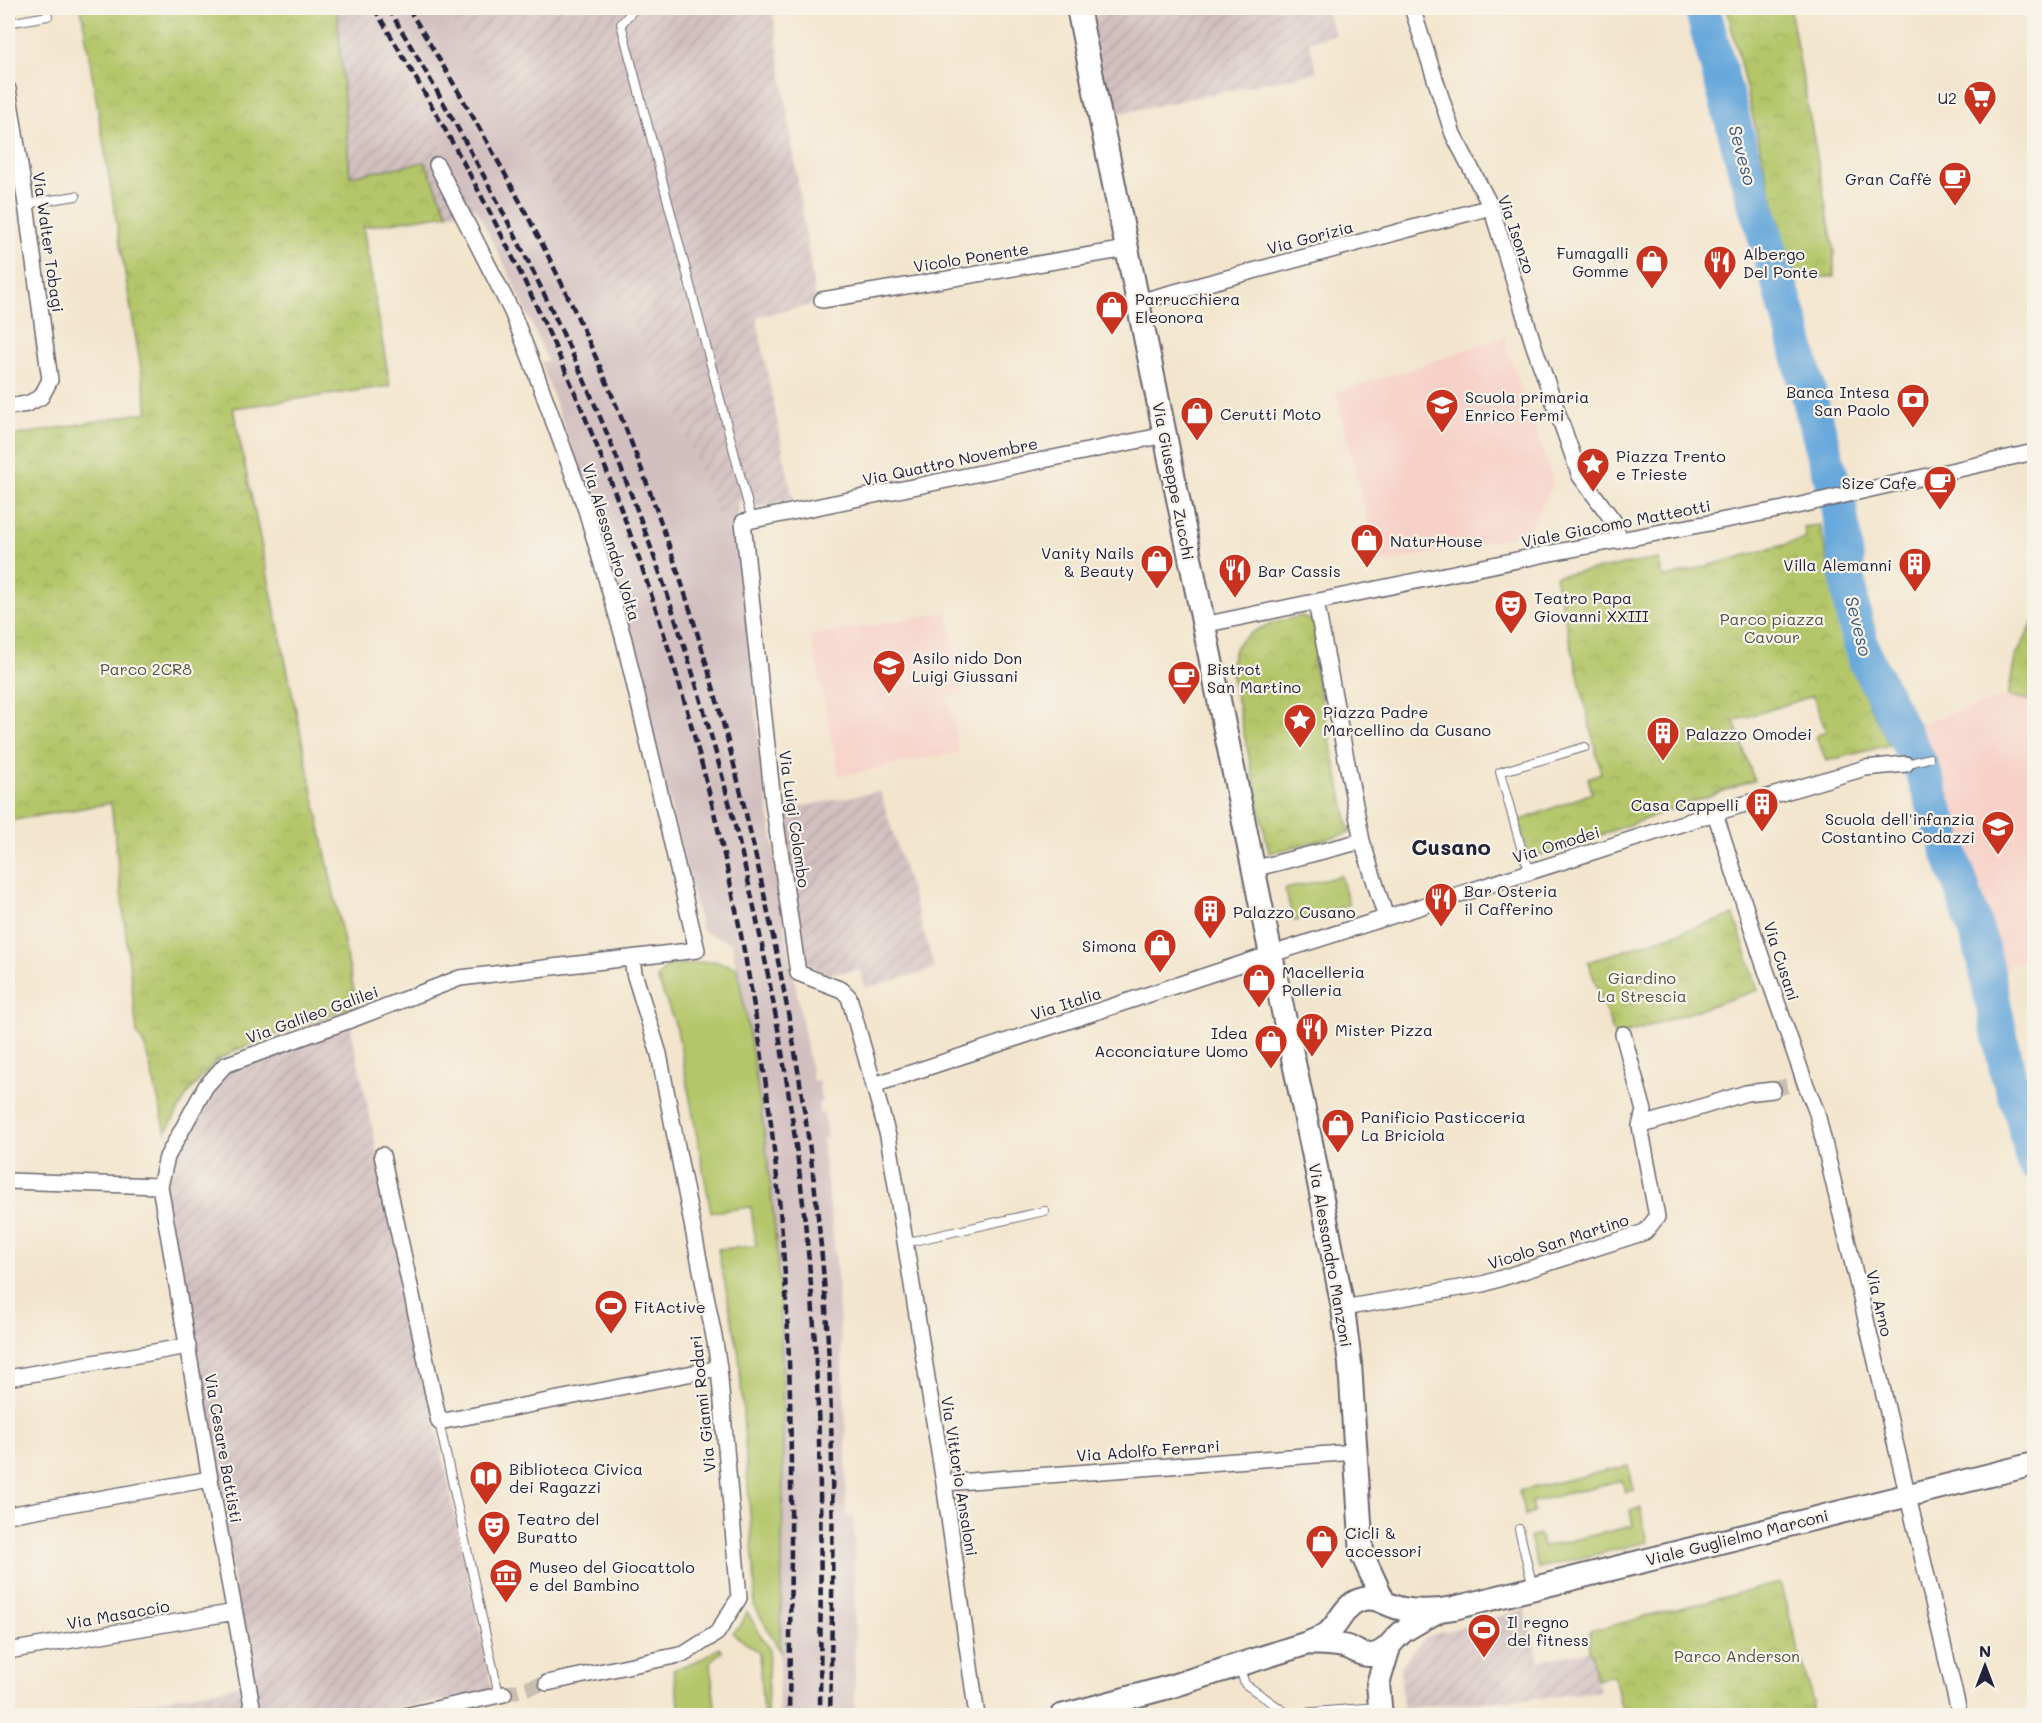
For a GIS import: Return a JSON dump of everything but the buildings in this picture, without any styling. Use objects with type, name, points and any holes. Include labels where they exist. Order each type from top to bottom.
[{"type":"street","name":"Via Giuseppe Zucchi","points":[[1078,8],[1271,955]]},
{"type":"street","name":"Via Isonzo","points":[[1412,8],[1453,134],[1491,207],[1534,346],[1580,476],[1615,523],[1619,541]]},
{"type":"street","name":"Via Walter Tobagi","points":[[8,89],[50,380],[41,397],[27,404],[8,407]]},
{"type":"street","name":"Via Alessandro Volta","points":[[437,165],[512,312],[586,510],[624,640],[697,950]]},
{"type":"street","name":"Via Gorizia","points":[[1137,302],[1491,207]]},
{"type":"street","name":"Vicolo Ponente","points":[[822,300],[1127,249]]},
{"type":"street","name":"Via Quattro Novembre","points":[[748,521],[1165,435]]},
{"type":"street","name":"Viale Giacomo Matteotti","points":[[1203,625],[1822,500],[2034,452]]},
{"type":"street","name":"Via Luigi Colombo","points":[[748,521],[773,802],[798,973],[842,990],[849,998],[874,1085]]},
{"type":"street","points":[[1316,602],[1362,841],[1386,918]]},
{"type":"street","name":"Via Omodei","points":[[1271,955],[1715,813],[1865,768],[1906,764]]},
{"type":"street","name":"Via Cusani","points":[[1715,813],[1801,1081],[1818,1113],[1818,1119]]},
{"type":"street","points":[[1253,869],[1362,841]]},
{"type":"street","name":"Via Galileo Galilei","points":[[160,1186],[167,1157],[206,1086],[225,1065],[460,978],[697,950]]},
{"type":"street","name":"Via Italia","points":[[874,1085],[1271,955]]},
{"type":"street","name":"Via Alessandro Manzoni","points":[[1271,955],[1313,1152],[1350,1364],[1363,1559],[1356,1593],[1346,1611]]},
{"type":"street","name":"Via Gianni Rodari","points":[[547,1683],[684,1654],[717,1633],[739,1598],[719,1368],[659,1054],[634,973],[632,959]]},
{"type":"street","name":"Vicolo San Martino","points":[[1342,1308],[1483,1284],[1645,1232],[1657,1217],[1640,1126],[1644,1111],[1623,1034]]},
{"type":"street","name":"Via Vittorio Ansaloni","points":[[874,1085],[888,1136],[944,1483],[977,1716]]},
{"type":"street","points":[[1640,1126],[1746,1093],[1773,1090]]},
{"type":"street","name":"Via Arno","points":[[1818,1119],[1960,1716]]},
{"type":"street","points":[[382,1155],[439,1422],[719,1368]]},
{"type":"street","points":[[8,1181],[160,1186]]},
{"type":"street","name":"Via Cesare Battisti","points":[[160,1186],[210,1479],[254,1716]]},
{"type":"street","points":[[8,1378],[188,1346]]},
{"type":"street","name":"Via Adolfo Ferrari","points":[[944,1483],[1355,1452]]},
{"type":"street","name":"Viale Guglielmo Marconi","points":[[1439,1610],[1533,1589],[2034,1464]]},
{"type":"street","points":[[8,1515],[210,1479]]},
{"type":"street","name":"Via Alessandro Manzoni","points":[[1363,1559],[1387,1604]]},
{"type":"street","points":[[1061,1716],[1169,1687],[1308,1643],[1327,1635],[1346,1611],[1359,1600],[1369,1598],[1405,1610],[1439,1610]]},
{"type":"street","points":[[1380,1702],[1396,1619],[1387,1604]]},
{"type":"street","points":[[1308,1643],[1377,1654],[1439,1610]]},
{"type":"street","points":[[1346,1611],[1340,1628],[1343,1639],[1367,1663],[1380,1702]]},
{"type":"street","name":"Via Masaccio","points":[[8,1651],[235,1612]]},
{"type":"street","points":[[404,1716],[501,1695]]},
{"type":"lane","points":[[635,8],[621,24],[748,521]]},
{"type":"lane","points":[[8,23],[48,15]]},
{"type":"lane","points":[[26,204],[76,196]]},
{"type":"lane","points":[[1531,871],[1524,858],[1500,772],[1585,747]]},
{"type":"lane","points":[[1906,764],[1929,758]]},
{"type":"lane","points":[[905,1243],[1045,1211]]},
{"type":"lane","points":[[439,1422],[501,1695]]},
{"type":"lane","points":[[1519,1529],[1533,1589]]},
{"type":"lane","points":[[1238,1665],[1245,1684],[1288,1714],[1380,1702]]},
{"type":"shaded area","points":[[337,8],[362,8],[476,209],[448,214],[425,162],[350,176]]},
{"type":"shaded area","points":[[362,8],[445,8],[636,330],[671,400],[717,516],[738,512],[759,743],[785,927],[813,1081],[818,1080],[822,1102],[818,1104],[820,1114],[824,1113],[827,1138],[822,1139],[836,1262],[846,1426],[846,1516],[854,1517],[855,1715],[778,1715],[783,1516],[783,1393],[779,1285],[759,1099],[732,943],[702,931],[585,487],[541,362],[548,361],[513,282],[476,209]]},
{"type":"shaded area","points":[[445,8],[772,8],[816,304],[759,316],[757,320],[793,500],[758,507],[750,499],[737,502],[738,512],[717,516],[671,400],[636,330]]},
{"type":"shaded area","points":[[1103,8],[1325,8],[1335,34],[1309,42],[1317,72],[1112,115],[1091,22]]},
{"type":"shaded area","name":"Scuola primaria Enrico Fermi","points":[[1505,336],[1507,348],[1554,484],[1533,523],[1525,534],[1378,564],[1336,392]]},
{"type":"shaded area","name":"Asilo nido Don Luigi Giussani","points":[[947,612],[963,693],[948,698],[959,752],[839,776],[811,636]]},
{"type":"shaded area","name":"Scuola dell'infanzia Costantino Codazzi","points":[[2008,696],[2034,701],[2034,955],[1998,971],[1929,758],[1922,740],[1909,727]]},
{"type":"shaded area","points":[[880,791],[935,969],[865,988],[860,970],[826,974],[802,960],[778,811]]},
{"type":"shaded area","points":[[350,1024],[493,1693],[353,1715],[72,1716],[251,1683],[163,1185],[170,1157],[226,1067]]},
{"type":"shaded area","points":[[1525,1609],[1539,1661],[1590,1650],[1600,1691],[1403,1708],[1400,1667],[1426,1637]]},
{"type":"green space","name":"Parco 2CR8","points":[[81,8],[337,8],[350,176],[425,162],[448,214],[363,227],[390,386],[233,408],[357,1005],[236,1050],[215,1062],[189,1092],[166,1132],[146,1050],[137,1033],[111,803],[8,821],[8,437],[148,412]]},
{"type":"green space","points":[[1727,8],[1790,8],[1834,251],[1834,277],[1794,277],[1769,185]]},
{"type":"green space","name":"Parco piazza Cavour","points":[[1820,525],[1853,672],[1889,745],[1826,761],[1816,736],[1826,731],[1813,696],[1734,721],[1754,780],[1595,837],[1529,857],[1519,821],[1592,793],[1588,778],[1601,773],[1555,576],[1658,559],[1663,578],[1806,539],[1804,527]]},
{"type":"green space","points":[[1301,616],[1314,621],[1321,649],[1313,661],[1350,833],[1269,853],[1230,667],[1237,645],[1243,639],[1266,626]]},
{"type":"green space","points":[[2034,621],[2034,701],[2008,696],[2015,658]]},
{"type":"green space","points":[[1341,876],[1349,905],[1294,921],[1285,889]]},
{"type":"green space","name":"Giardino La Strescia","points":[[1734,915],[1758,990],[1615,1037],[1588,962]]},
{"type":"green space","points":[[713,961],[737,967],[757,1087],[773,1207],[779,1287],[783,1424],[780,1651],[754,1605],[755,1587],[739,1355],[718,1249],[756,1246],[751,1207],[711,1212],[677,1029],[657,978],[667,966]]},
{"type":"green space","points":[[1628,1466],[1634,1490],[1625,1492],[1622,1480],[1532,1502],[1534,1513],[1525,1516],[1519,1491]]},
{"type":"green space","points":[[1640,1508],[1648,1542],[1538,1568],[1530,1537],[1539,1534],[1543,1547],[1633,1526],[1630,1511]]},
{"type":"green space","name":"Parco Anderson","points":[[1780,1583],[1813,1701],[1809,1715],[1623,1715],[1614,1676],[1597,1680],[1590,1650],[1590,1631]]},
{"type":"green space","points":[[747,1612],[769,1649],[767,1715],[763,1715],[759,1653],[732,1633],[741,1625]]},
{"type":"green space","points":[[719,1647],[722,1651],[710,1662],[716,1715],[681,1715],[673,1670],[706,1657]]},
{"type":"waterway","name":"Seveso","points":[[1702,8],[1747,174],[1793,330],[1839,506],[1852,610],[1864,656],[1922,769],[1982,949],[2008,1075],[2021,1109],[2034,1163]]},
{"type":"tunnel","points":[[1773,1090],[1798,1082]]},
{"type":"tunnel","points":[[504,1694],[547,1683]]},
{"type":"railway","points":[[374,8],[468,171],[552,340],[637,552],[704,771],[730,883],[752,995],[769,1108],[781,1222],[790,1407],[789,1716]]},
{"type":"railway","points":[[388,8],[444,103],[522,248],[592,398],[632,496],[668,596],[729,802],[754,907],[775,1012],[792,1117],[805,1222],[818,1407],[820,1716]]},
{"type":"railway","points":[[408,8],[523,207],[584,331],[614,399],[666,537],[689,608],[711,679],[748,822],[784,993],[802,1093],[821,1243],[832,1452],[830,1716]]},
{"type":"place","name":"U2","points":[[1980,126]]},
{"type":"place","name":"Gran Caffė","points":[[1955,207]]},
{"type":"place","name":"Fumagalli Gomme","points":[[1652,290]]},
{"type":"place","name":"Albergo Del Ponte","points":[[1720,291]]},
{"type":"place","name":"Parrucchiera Eleonora","points":[[1112,336]]},
{"type":"place","name":"Banca Intesa San Paolo","points":[[1913,429]]},
{"type":"place","name":"Scuola primaria Enrico Fermi","points":[[1442,434]]},
{"type":"place","name":"Cerutti Moto","points":[[1197,442]]},
{"type":"place","name":"Piazza Trento e Trieste","points":[[1593,493]]},
{"type":"place","name":"Size Cafe","points":[[1940,511]]},
{"type":"place","name":"NaturHouse","points":[[1367,569]]},
{"type":"place","name":"Vanity Nails & Beauty","points":[[1157,590]]},
{"type":"place","name":"Villa Alemanni","points":[[1915,593]]},
{"type":"place","name":"Bar Cassis","points":[[1235,599]]},
{"type":"place","name":"Teatro Papa Giovanni XXIII","points":[[1511,635]]},
{"type":"place","name":"Asilo nido Don Luigi Giussani","points":[[889,695]]},
{"type":"place","name":"Bistrot San Martino","points":[[1184,706]]},
{"type":"place","name":"Piazza Padre Marcellino da Cusano","points":[[1300,749]]},
{"type":"place","name":"Palazzo Omodei","points":[[1663,762]]},
{"type":"place","name":"Casa Cappelli","points":[[1762,833]]},
{"type":"place","name":"Scuola dell'infanzia Costantino Codazzi","points":[[1998,856]]},
{"type":"place","name":"Bar Osteria il Cafferino","points":[[1441,928]]},
{"type":"place","name":"Palazzo Cusano","points":[[1210,940]]},
{"type":"place","name":"Simona","points":[[1160,974]]},
{"type":"place","name":"Macelleria Polleria","points":[[1259,1009]]},
{"type":"place","name":"Mister Pizza","points":[[1312,1058]]},
{"type":"place","name":"Idea Acconciature Uomo","points":[[1271,1070]]},
{"type":"place","name":"Panificio Pasticceria La Briciola","points":[[1338,1154]]},
{"type":"place","name":"FitActive","points":[[611,1335]]},
{"type":"place","name":"Biblioteca Civica dei Ragazzi","points":[[486,1506]]},
{"type":"place","name":"Teatro del Buratto","points":[[494,1556]]},
{"type":"place","name":"Cicli & accessori","points":[[1322,1570]]},
{"type":"place","name":"Museo del Giocattolo e del Bambino","points":[[506,1604]]},
{"type":"place","name":"Il regno del fitness","points":[[1484,1659]]},
{"type":"district","name":"Cusano","points":[[1451,846]]}]
